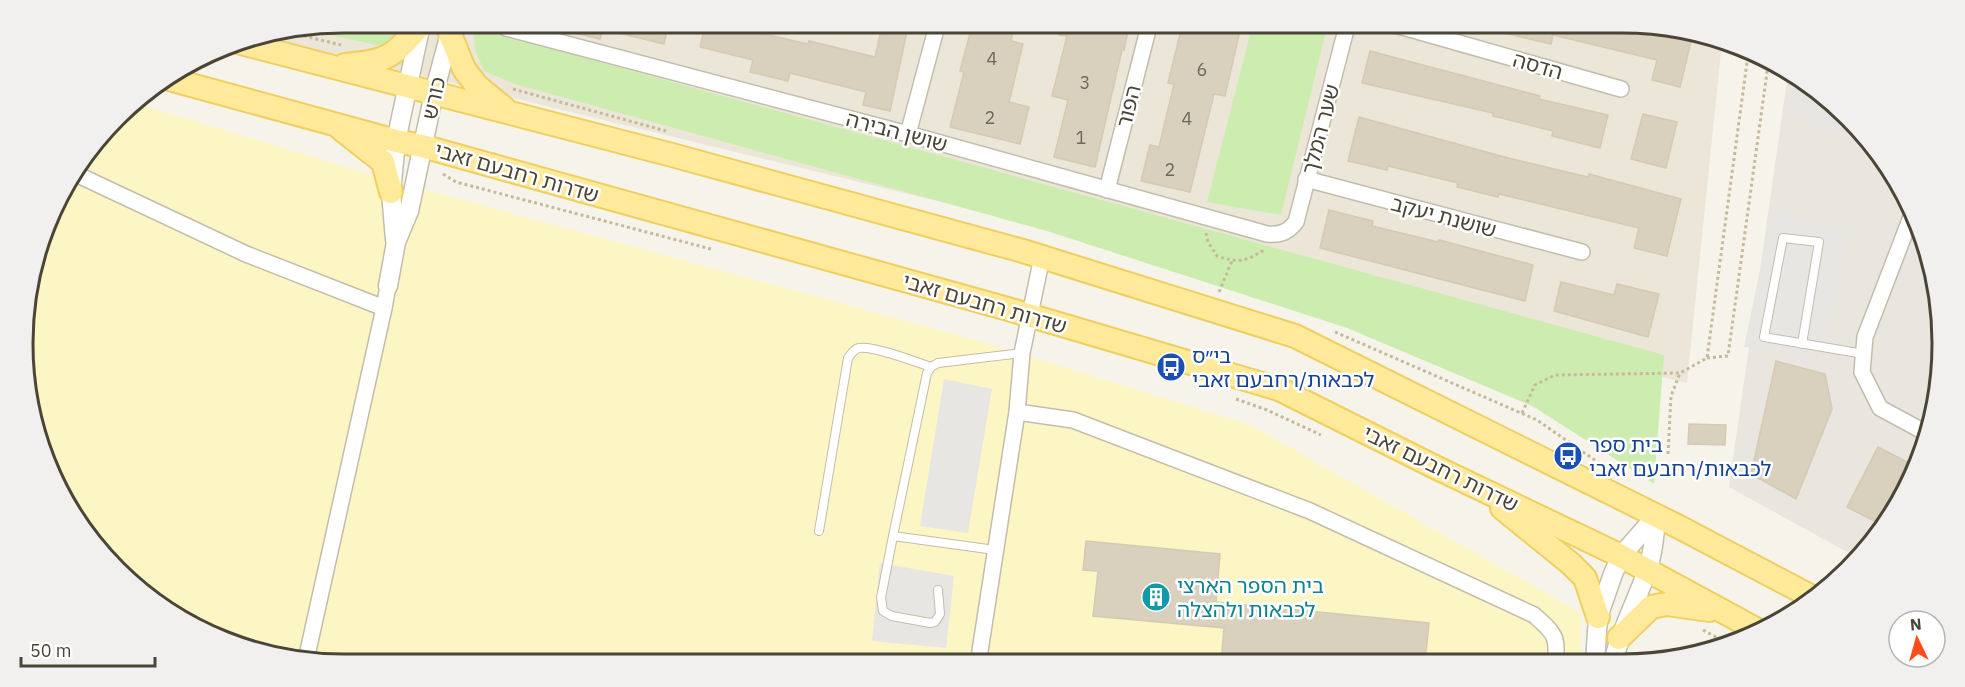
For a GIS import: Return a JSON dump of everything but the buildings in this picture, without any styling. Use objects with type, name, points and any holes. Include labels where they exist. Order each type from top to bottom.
[{"type":"main road","points":[[329,67],[378,62],[395,52],[413,33]]},
{"type":"main road","points":[[453,33],[464,69],[477,86],[510,113]]},
{"type":"main road","points":[[254,46],[683,158],[1042,257],[1295,336],[1656,516],[1806,594]]},
{"type":"main road","name":"שדרות רחבעם זאבי","points":[[177,81],[396,141],[422,146],[1030,315],[1279,389],[1621,556],[1750,626]]},
{"type":"main road","points":[[335,124],[383,162],[391,192]]},
{"type":"main road","points":[[1471,483],[1585,578],[1598,617]]},
{"type":"main road","points":[[1619,638],[1651,607],[1667,604],[1725,613]]},
{"type":"street","name":"כורש","points":[[396,242],[391,192],[396,141],[419,33]]},
{"type":"street","name":"כורש","points":[[388,286],[396,242],[409,211],[434,93],[450,33]]},
{"type":"street","name":"שושן הבירה","points":[[525,33],[908,134],[1267,234],[1282,233]]},
{"type":"street","points":[[908,134],[935,33]]},
{"type":"street","name":"הפור","points":[[1107,190],[1147,33]]},
{"type":"street","name":"שער המלך","points":[[1282,233],[1296,222],[1345,33]]},
{"type":"street","name":"הדסה","points":[[1424,33],[1622,88]]},
{"type":"street","points":[[82,177],[246,255],[384,308]]},
{"type":"street","name":"שושנת יעקב","points":[[1306,179],[1582,252]]},
{"type":"street","points":[[1908,225],[1865,337],[1862,372],[1880,408],[1920,429]]},
{"type":"street","points":[[980,654],[1017,412],[1022,353],[1042,257]]},
{"type":"street","points":[[308,651],[388,286]]},
{"type":"street","points":[[1017,412],[1073,420],[1299,507],[1534,615],[1549,628],[1558,644],[1556,654]]},
{"type":"street","points":[[1596,654],[1598,617],[1621,556],[1656,516]]},
{"type":"street","points":[[1614,654],[1647,570],[1655,535],[1656,516]]},
{"type":"lane","points":[[1802,344],[1819,242],[1783,237],[1764,338],[1864,354]]},
{"type":"lane","points":[[819,531],[848,358],[854,350],[860,348],[878,350],[931,367]]},
{"type":"lane","points":[[938,590],[940,614],[935,622],[892,616],[883,611],[881,598],[927,373],[938,363],[1022,353]]},
{"type":"lane","points":[[893,537],[995,550]]},
{"type":"path","points":[[1707,358],[1747,60]]},
{"type":"path","points":[[1522,413],[1535,385],[1555,375],[1680,374],[1707,358],[1728,356],[1767,70]]},
{"type":"path","points":[[1203,216],[1208,242],[1216,256],[1232,261],[1248,260],[1264,250],[1282,233]]},
{"type":"path","points":[[1218,293],[1232,261]]},
{"type":"path","points":[[1668,454],[1671,396],[1680,374]]},
{"type":"shaded area","points":[[344,33],[1622,33],[1682,39],[1721,49],[1687,383],[277,41]]},
{"type":"shaded area","points":[[1787,81],[1811,97],[1855,139],[1880,171],[1900,206],[1916,244],[1926,283],[1932,344],[1929,384],[1916,443],[1900,481],[1880,516],[1850,554],[1729,487]]},
{"type":"shaded area","points":[[1795,85],[1826,110],[1858,143],[1790,110]]},
{"type":"shaded area","points":[[1772,212],[1847,233],[1822,355],[1744,347]]},
{"type":"shaded area","points":[[944,379],[992,389],[968,533],[920,526]]},
{"type":"shaded area","points":[[880,563],[954,576],[946,648],[872,641]]},
{"type":"green space","points":[[394,33],[390,48],[325,34]]},
{"type":"green space","points":[[474,33],[495,33],[1664,355],[1654,484],[1534,407],[1347,328],[1047,231],[515,84],[484,71],[475,50]]},
{"type":"green space","points":[[1250,33],[1326,33],[1281,215],[1207,202]]},
{"type":"sand","points":[[144,106],[386,179],[976,340],[1251,425],[1581,613],[1580,654],[344,654],[283,648],[244,638],[206,622],[171,602],[124,563],[85,516],[65,481],[49,443],[39,404],[33,344],[39,283],[49,244],[65,206],[85,171],[110,139]]},
{"type":"place","name":"בי״ס לכבאות/רחבעם זאבי","points":[[1171,367]]},
{"type":"place","name":"בית ספר לכבאות/רחבעם זאבי","points":[[1568,456]]},
{"type":"place","name":"בית הספר הארצי לכבאות ולהצלה","points":[[1156,597]]}]
